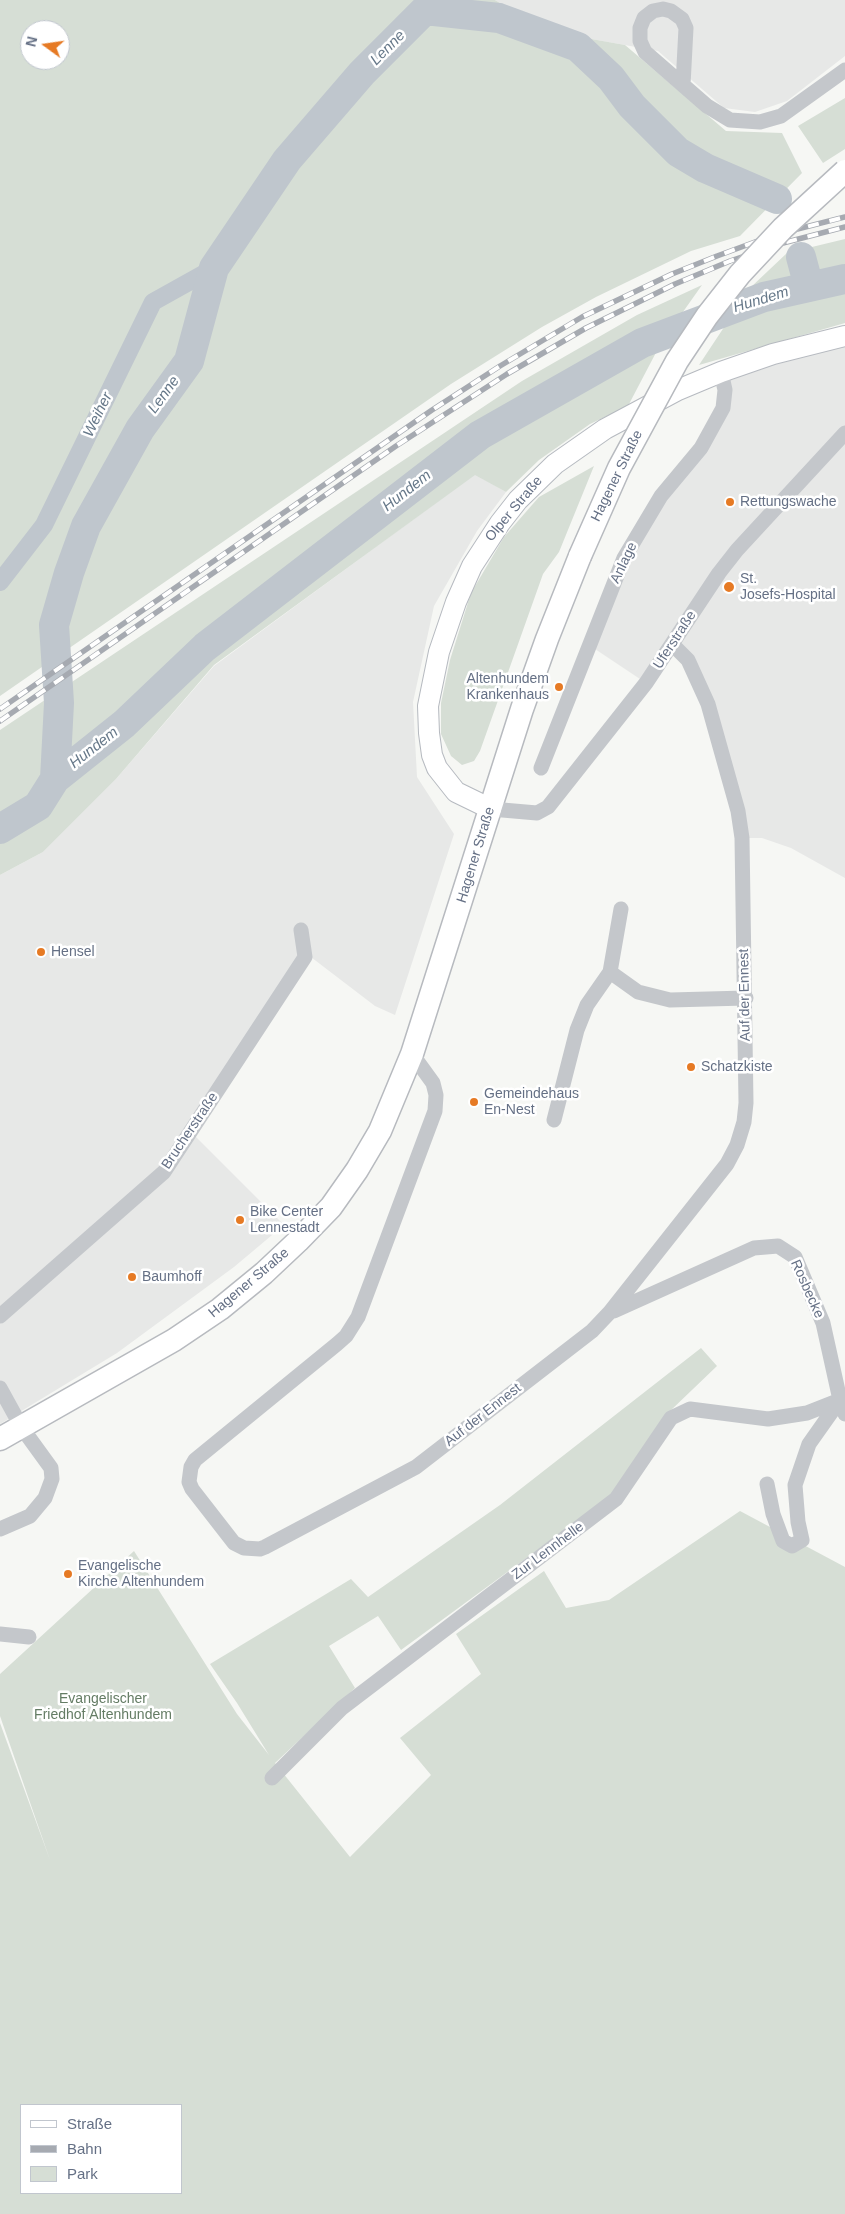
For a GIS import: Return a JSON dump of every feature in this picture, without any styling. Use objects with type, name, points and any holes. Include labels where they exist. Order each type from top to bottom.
[{"type":"main road","name":"Hagener Straße","points":[[0,1439],[166,1345],[197,1325],[257,1279],[331,1207],[369,1151],[397,1093],[412,1054],[546,639],[619,468],[677,361],[707,316],[740,274],[783,228],[845,171]]},
{"type":"main road","name":"Olper Straße","points":[[491,809],[462,796],[443,778],[432,755],[428,733],[428,706],[432,679],[449,622],[472,566],[485,544],[518,500],[540,478],[570,452],[605,429],[678,390],[721,372],[773,354],[845,336]]},
{"type":"street","points":[[683,85],[686,28],[682,19],[671,12],[663,9],[653,11],[644,18],[640,28],[640,42],[645,52],[683,85],[718,114],[730,120],[760,122],[781,116],[845,70]]},
{"type":"street","name":"Anlage","points":[[541,768],[624,558],[661,496],[700,448],[723,408],[725,390],[721,372]]},
{"type":"street","name":"Uferstraße","points":[[491,809],[530,813],[543,811],[548,807],[646,683],[737,550],[845,433]]},
{"type":"street","name":"Auf der Ennest","points":[[412,1054],[433,1083],[436,1095],[435,1110],[358,1317],[346,1336],[337,1344],[195,1460],[189,1474],[192,1489],[234,1543],[244,1548],[260,1549],[265,1547],[416,1467],[592,1331],[610,1312],[727,1164],[737,1145],[744,1122],[746,1103],[746,998],[742,838],[738,811],[708,704],[688,660],[672,644]]},
{"type":"street","points":[[554,1120],[576,1030],[587,1005],[610,972],[621,910]]},
{"type":"street","name":"Brucherstraße","points":[[0,1316],[164,1172],[305,957],[302,930]]},
{"type":"street","points":[[610,972],[638,992],[670,1000],[746,998]]},
{"type":"street","name":"Rosbecke","points":[[610,1312],[754,1248],[778,1246],[795,1257],[823,1324],[840,1400],[845,1414]]},
{"type":"street","points":[[0,1388],[22,1428],[51,1468],[52,1479],[51,1487],[45,1498],[30,1516],[0,1529]]},
{"type":"street","points":[[767,1484],[773,1514],[783,1541],[792,1546],[802,1540],[798,1522],[795,1485],[809,1444],[840,1400]]},
{"type":"street","name":"Zur Lennhelle","points":[[272,1778],[342,1708],[616,1499],[671,1418],[690,1409],[768,1419],[807,1412],[840,1400]]},
{"type":"street","points":[[0,1634],[29,1637]]},
{"type":"shaded area","points":[[495,0],[845,0],[845,56],[787,101],[755,112],[724,108],[658,51],[547,31]]},
{"type":"shaded area","name":"St. Josefs-Hospital","points":[[845,336],[845,878],[791,848],[762,838],[742,838],[708,704],[673,645],[646,683],[589,645],[624,558],[723,409],[721,372]]},
{"type":"shaded area","points":[[475,474],[506,492],[477,531],[434,606],[413,702],[417,777],[454,834],[395,1015],[375,1006],[303,951],[187,1128],[284,1225],[234,1267],[117,1353],[0,1424],[0,875],[43,852],[116,779],[214,666]]},
{"type":"green space","points":[[0,0],[495,0],[547,31],[625,45],[726,131],[782,133],[802,173],[740,236],[691,251],[596,297],[542,327],[451,384],[0,696]]},
{"type":"green space","points":[[845,98],[845,149],[823,163],[798,126]]},
{"type":"green space","points":[[845,239],[845,323],[699,365],[750,288],[787,253]]},
{"type":"green space","points":[[702,285],[661,343],[628,406],[590,424],[539,460],[506,492],[475,475],[214,665],[116,779],[43,852],[0,875],[0,730],[522,381],[637,315]]},
{"type":"green space","points":[[594,466],[559,552],[543,574],[480,751],[474,761],[462,765],[451,756],[441,734],[441,703],[450,660],[471,593],[504,537],[539,497]]},
{"type":"green space","name":"Evangelischer Friedhof Altenhundem","points":[[701,1348],[717,1366],[668,1413],[611,1496],[401,1650],[378,1616],[329,1646],[355,1688],[275,1763],[350,1857],[431,1775],[400,1738],[481,1674],[456,1634],[544,1571],[566,1608],[609,1600],[740,1511],[845,1567],[845,2214],[0,2214],[0,1723],[50,1860],[0,1716],[0,1674],[134,1551],[237,1714],[269,1755],[210,1664],[351,1579],[368,1597],[500,1505]]},
{"type":"waterway","name":"Lenne","points":[[0,829],[38,806],[55,779],[59,703],[54,625],[69,573],[86,526],[140,429],[189,361],[214,268],[287,160],[362,73],[435,0]]},
{"type":"waterway","name":"Hundem","points":[[425,10],[499,18],[578,47],[611,78],[632,106],[678,152],[705,168],[777,199]]},
{"type":"waterway","name":"Hundem","points":[[801,257],[809,287]]},
{"type":"waterway","name":"Weiher","points":[[0,582],[44,525],[153,302],[214,268]]},
{"type":"waterway","name":"Hundem","points":[[55,779],[124,724],[205,647],[480,435],[642,343],[764,297],[845,279]]},
{"type":"railway","points":[[0,709],[432,410],[500,366],[582,317],[672,274],[717,256],[774,235],[845,217]]},
{"type":"railway","points":[[0,721],[396,446],[507,374],[586,328],[675,284],[730,261],[783,243],[845,227]]},
{"type":"place","name":"Rettungswache","points":[[730,502]]},
{"type":"place","name":"St. Josefs-Hospital","points":[[729,587]]},
{"type":"place","name":"Altenhundem Krankenhaus","points":[[559,687]]},
{"type":"place","name":"Hensel","points":[[41,952]]},
{"type":"place","name":"Schatzkiste","points":[[691,1067]]},
{"type":"place","name":"Gemeindehaus En-Nest","points":[[474,1102]]},
{"type":"place","name":"Bike Center Lennestadt","points":[[240,1220]]},
{"type":"place","name":"Baumhoff","points":[[132,1277]]},
{"type":"place","name":"Evangelische Kirche Altenhundem","points":[[68,1574]]}]
